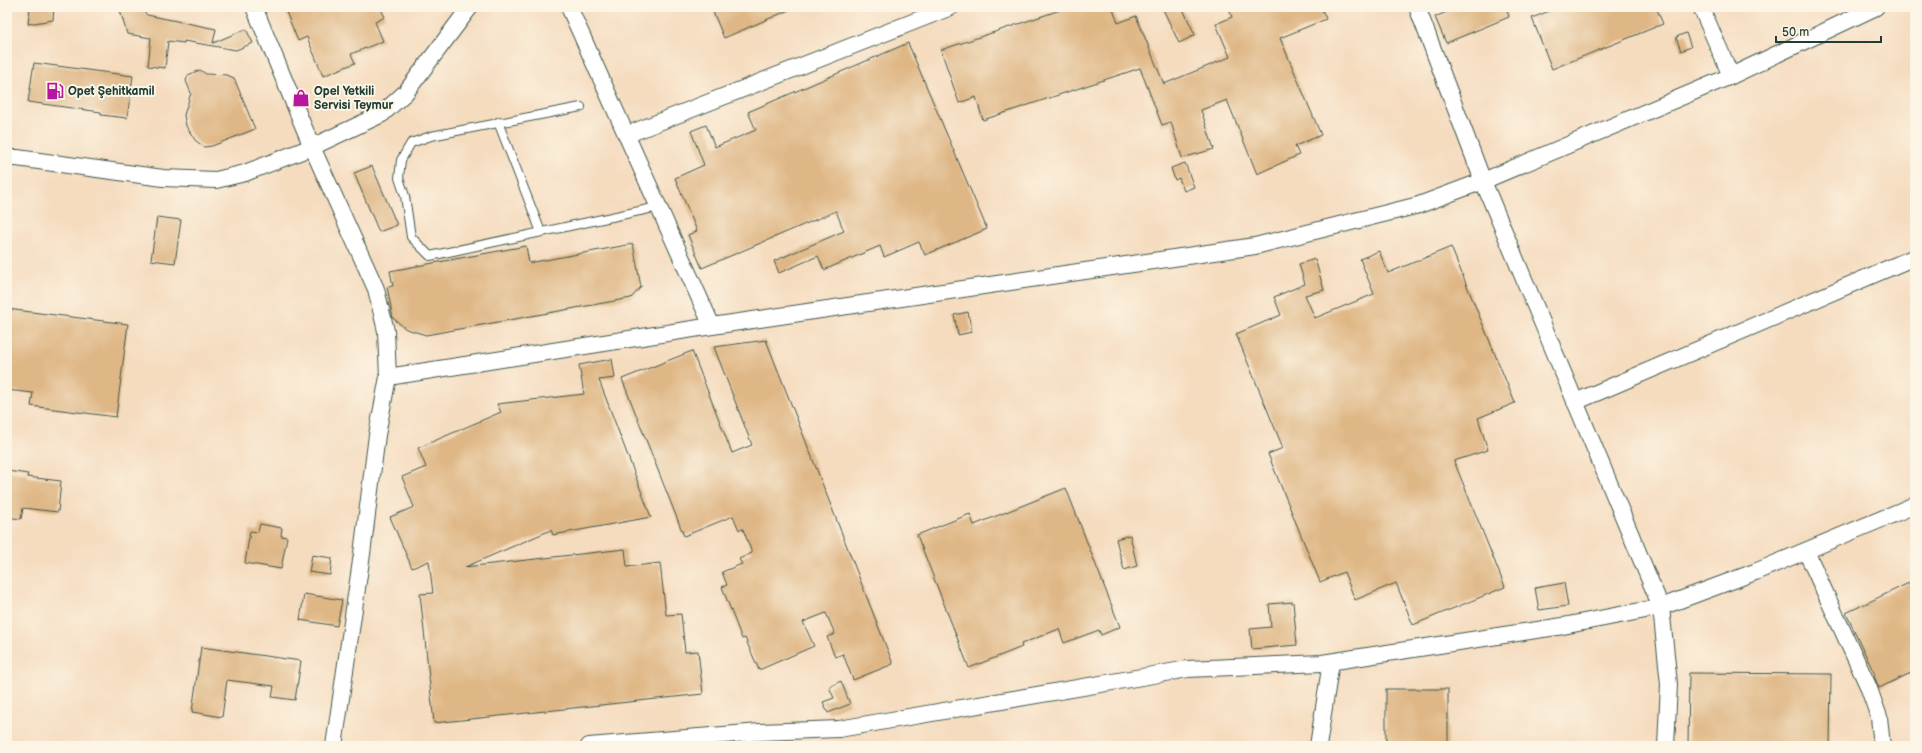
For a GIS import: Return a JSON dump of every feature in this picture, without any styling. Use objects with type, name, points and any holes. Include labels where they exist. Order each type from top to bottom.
[{"type":"street","points":[[254,7],[312,147],[376,289],[386,331],[388,377],[377,435],[362,554],[334,746]]},
{"type":"street","points":[[7,158],[17,158],[163,178],[216,180],[245,173],[312,147],[382,114],[406,92],[470,7]]},
{"type":"street","points":[[626,135],[951,7]]},
{"type":"street","points":[[1417,7],[1484,181],[1661,607],[1669,684],[1666,746]]},
{"type":"street","points":[[1701,7],[1730,76]]},
{"type":"street","points":[[388,377],[712,326],[1255,246],[1419,205],[1484,181],[1730,76],[1876,7]]},
{"type":"street","points":[[570,8],[712,326]]},
{"type":"street","points":[[1575,402],[1915,257]]},
{"type":"street","points":[[589,746],[760,732],[840,729],[1188,669],[1331,662],[1563,626],[1661,607],[1806,551],[1915,505]]},
{"type":"street","points":[[1806,551],[1868,686],[1879,717],[1882,746]]},
{"type":"street","points":[[1318,746],[1331,662]]},
{"type":"lane","points":[[581,107],[431,136],[411,143],[401,160],[399,178],[405,196],[411,237],[430,256],[658,207]]},
{"type":"lane","points":[[498,122],[541,232]]},
{"type":"building","points":[[30,7],[54,7],[53,20],[28,24]]},
{"type":"building","points":[[119,7],[139,7],[147,15],[216,29],[213,43],[246,29],[253,43],[236,50],[184,41],[184,43],[168,41],[165,68],[148,66],[151,38],[127,34]]},
{"type":"building","points":[[284,7],[380,7],[385,17],[375,22],[383,41],[351,54],[355,63],[323,76],[307,37],[298,41]]},
{"type":"building","points":[[711,7],[796,7],[724,38]]},
{"type":"building","points":[[1069,7],[1112,7],[1118,23],[1136,16],[1164,84],[1230,57],[1216,24],[1232,17],[1228,7],[1321,7],[1326,19],[1280,38],[1321,135],[1295,146],[1299,155],[1257,174],[1227,100],[1201,110],[1214,149],[1182,158],[1171,122],[1162,125],[1140,68],[983,120],[976,97],[959,103],[941,50]]},
{"type":"building","points":[[1162,7],[1182,7],[1195,35],[1179,43]]},
{"type":"building","points":[[1458,7],[1506,7],[1509,17],[1446,43],[1435,17]]},
{"type":"building","points":[[1559,7],[1656,7],[1663,24],[1552,69],[1532,18]]},
{"type":"building","points":[[1686,33],[1691,47],[1681,51],[1676,37]]},
{"type":"building","points":[[908,43],[987,229],[925,255],[919,242],[884,257],[880,246],[824,270],[818,256],[779,273],[774,261],[844,231],[836,211],[702,268],[688,235],[697,231],[675,178],[704,165],[691,131],[706,125],[715,147],[756,130],[748,112]]},
{"type":"building","points":[[34,63],[133,76],[127,118],[101,115],[101,112],[28,102]]},
{"type":"building","points":[[200,70],[206,74],[227,75],[234,78],[255,129],[212,146],[204,147],[195,140],[186,126],[184,115],[191,93],[186,81],[188,75]]},
{"type":"building","points":[[1185,163],[1194,187],[1184,191],[1179,178],[1175,180],[1171,168]]},
{"type":"building","points":[[372,166],[397,225],[379,232],[354,173]]},
{"type":"building","points":[[157,217],[181,220],[175,263],[151,260]]},
{"type":"building","points":[[633,244],[641,287],[631,298],[426,335],[406,329],[393,318],[387,287],[393,286],[390,271],[526,246],[529,263]]},
{"type":"building","points":[[1451,247],[1515,403],[1478,418],[1488,450],[1454,461],[1505,587],[1413,625],[1396,583],[1355,600],[1344,572],[1320,582],[1268,454],[1283,448],[1236,334],[1281,315],[1274,297],[1305,284],[1299,264],[1315,259],[1324,290],[1305,295],[1315,318],[1374,294],[1360,259],[1379,251],[1388,273]]},
{"type":"building","points":[[7,309],[128,324],[116,417],[31,406],[33,393],[7,390]]},
{"type":"building","points":[[968,312],[972,332],[958,335],[954,315]]},
{"type":"building","points":[[766,340],[893,664],[853,680],[843,654],[835,657],[827,637],[835,634],[826,613],[803,622],[814,646],[759,670],[745,638],[742,639],[722,587],[727,585],[722,572],[742,564],[739,559],[752,553],[743,529],[739,530],[733,516],[684,536],[622,379],[692,351],[732,453],[752,445],[714,347]]},
{"type":"building","points":[[612,359],[615,378],[599,380],[651,517],[553,535],[551,530],[465,567],[625,549],[627,567],[660,563],[666,615],[681,614],[685,652],[698,651],[703,694],[434,723],[420,594],[433,593],[429,561],[412,568],[390,517],[414,507],[402,477],[426,467],[418,448],[501,412],[497,404],[584,394],[579,365]]},
{"type":"building","points":[[7,471],[28,474],[27,477],[61,481],[58,512],[23,508],[21,519],[7,517]]},
{"type":"building","points":[[1066,488],[1120,627],[1101,635],[1099,630],[1064,643],[1059,629],[1021,644],[1022,647],[969,668],[917,535],[970,514],[974,525]]},
{"type":"building","points":[[260,524],[282,528],[281,536],[287,537],[281,569],[245,563],[250,531],[258,532]]},
{"type":"building","points":[[1130,535],[1137,566],[1124,570],[1116,539]]},
{"type":"building","points":[[312,555],[332,558],[330,575],[309,572]]},
{"type":"building","points":[[1915,580],[1915,671],[1879,688],[1874,676],[1875,675],[1846,613]]},
{"type":"building","points":[[1564,583],[1568,606],[1539,610],[1535,588]]},
{"type":"building","points":[[304,594],[342,600],[337,626],[300,620]]},
{"type":"building","points":[[1293,602],[1297,645],[1252,649],[1250,629],[1271,627],[1269,604]]},
{"type":"building","points":[[201,647],[301,661],[295,700],[272,697],[274,686],[227,680],[222,717],[192,712]]},
{"type":"building","points":[[1689,673],[1831,674],[1830,746],[1688,746]]},
{"type":"building","points":[[841,681],[850,704],[828,713],[823,702],[834,698],[829,687]]},
{"type":"building","points":[[1386,689],[1448,689],[1448,746],[1386,746]]},
{"type":"place","name":"Opet Şehitkamil","points":[[55,91]]},
{"type":"place","name":"Opel Yetkili Servisi Teymur","points":[[301,98]]}]
